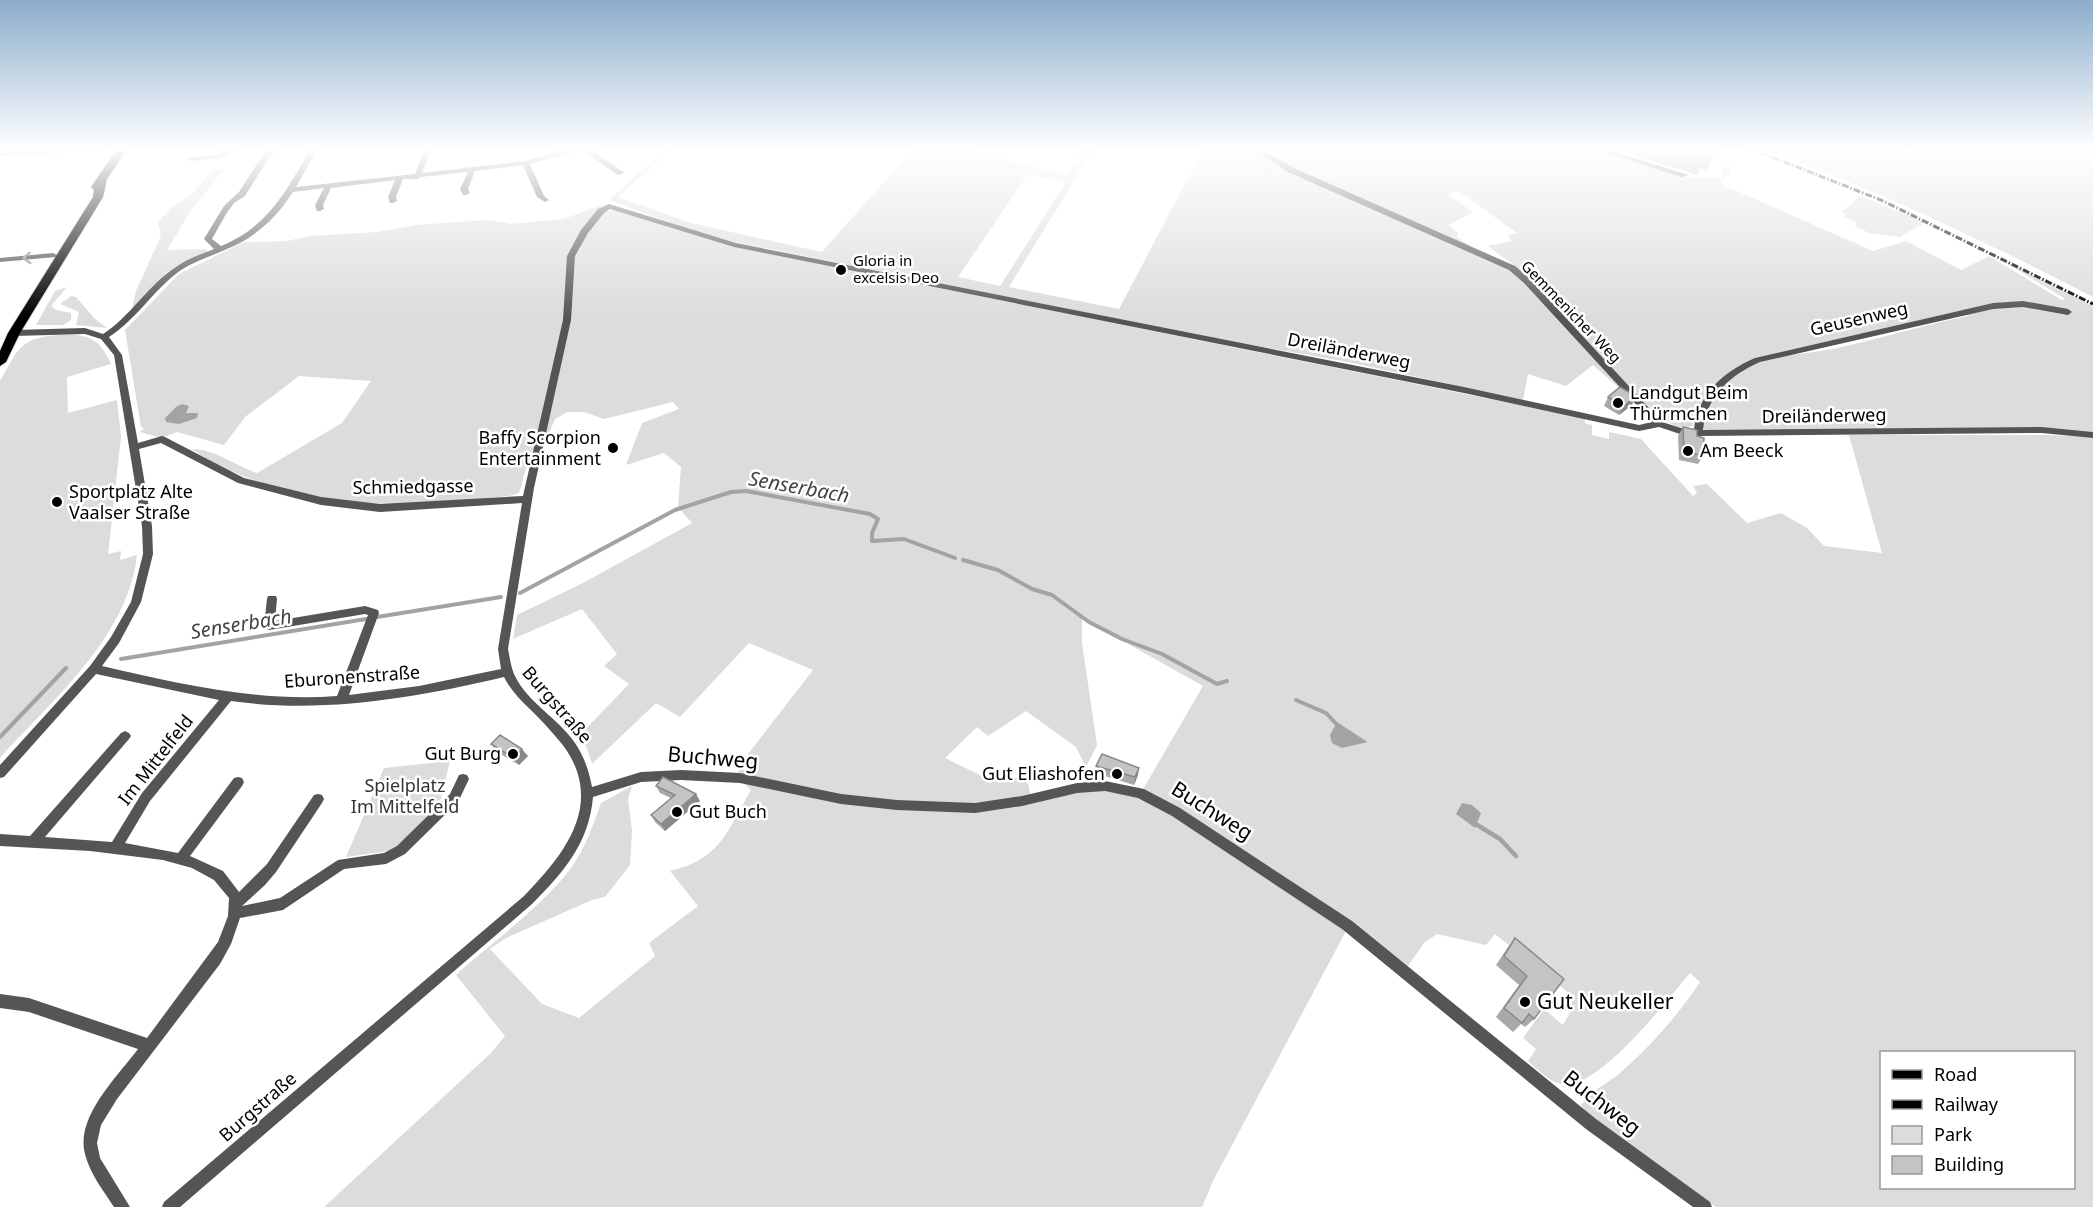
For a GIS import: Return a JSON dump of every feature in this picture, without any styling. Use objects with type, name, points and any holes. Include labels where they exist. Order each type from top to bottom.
[{"type":"main road","points":[[36,297],[37,286],[53,255],[86,204]]},
{"type":"main road","points":[[0,362],[14,333],[93,204]]},
{"type":"main road","points":[[0,346],[14,333]]},
{"type":"street","points":[[219,249],[208,239],[230,204]]},
{"type":"street","points":[[104,337],[128,320],[172,273],[240,241],[268,222],[281,204]]},
{"type":"street","name":"Gemmenicher Weg","points":[[1368,204],[1512,268],[1527,281],[1659,424]]},
{"type":"street","name":"Dreiländerweg","points":[[609,206],[623,208],[706,237],[764,251],[1443,386],[1639,428],[1659,424],[1698,433],[2042,430],[2093,435]]},
{"type":"street","name":"Burgstraße","points":[[169,1207],[544,885],[569,855],[581,831],[588,794],[583,768],[572,746],[513,687],[506,672],[504,635],[527,499],[567,321],[571,255],[584,232],[609,206]]},
{"type":"street","points":[[0,260],[53,255]]},
{"type":"street","name":"Geusenweg","points":[[1698,433],[1703,411],[1715,389],[1734,371],[1758,360],[1993,306],[2023,304],[2068,312]]},
{"type":"street","points":[[0,773],[94,669],[132,610],[147,565],[147,526],[118,355],[104,337],[85,330],[14,333]]},
{"type":"street","name":"Schmiedgasse","points":[[134,447],[162,439],[241,480],[293,495],[353,506],[414,507],[527,499]]},
{"type":"street","points":[[272,600],[269,626],[365,610],[374,613],[341,700]]},
{"type":"street","name":"Eburonenstraße","points":[[94,669],[229,696],[268,700],[341,700],[414,692],[506,672]]},
{"type":"street","name":"Im Mittelfeld","points":[[114,849],[146,797],[229,696]]},
{"type":"street","points":[[32,843],[125,736]]},
{"type":"street","name":"Buchweg","points":[[588,794],[641,777],[681,775],[740,778],[841,799],[897,805],[975,808],[1022,801],[1077,788],[1105,786],[1140,793],[1176,812],[1347,925],[1591,1124],[1705,1207]]},
{"type":"street","points":[[235,907],[283,904],[342,864],[386,858],[401,850],[454,798],[463,779]]},
{"type":"street","points":[[182,857],[238,782]]},
{"type":"street","points":[[123,1207],[95,1164],[89,1142],[98,1116],[219,953],[235,907],[266,876],[318,799]]},
{"type":"street","points":[[0,840],[182,857],[205,866],[228,882],[235,907]]},
{"type":"street","points":[[0,1001],[29,1005],[150,1046]]},
{"type":"green space","points":[[196,204],[167,250],[206,249],[208,252],[167,272],[131,312],[136,291],[161,236],[158,222],[173,206]]},
{"type":"green space","points":[[604,204],[585,226],[594,225],[604,213],[615,209],[735,247],[1585,418],[1585,423],[1592,425],[1592,435],[1609,439],[1609,432],[1641,439],[1693,496],[1697,493],[1693,486],[1707,484],[1747,523],[1781,513],[1807,528],[1824,546],[1882,553],[1849,435],[2093,437],[2093,1207],[1716,1207],[1588,1115],[1581,1105],[1594,1091],[1620,1073],[1653,1041],[1700,982],[1690,973],[1631,1041],[1613,1059],[1594,1073],[1577,1082],[1562,1084],[1552,1081],[1528,1061],[1536,1049],[1523,1038],[1544,1009],[1563,1025],[1572,1009],[1571,995],[1495,934],[1486,945],[1437,934],[1424,943],[1408,966],[1349,922],[1142,791],[1203,686],[1082,618],[1082,643],[1097,745],[1086,767],[1076,747],[1026,711],[988,736],[977,727],[945,758],[984,777],[1024,778],[1029,786],[1030,797],[1106,790],[1139,796],[1174,814],[1346,931],[1214,1179],[1202,1207],[324,1207],[491,1053],[505,1036],[456,975],[549,893],[578,858],[601,803],[632,786],[628,799],[632,831],[630,865],[605,897],[592,900],[506,938],[490,949],[542,1004],[579,1018],[655,956],[649,943],[698,906],[670,871],[701,859],[721,841],[751,790],[740,779],[738,767],[813,670],[749,643],[680,717],[656,703],[592,764],[587,748],[579,736],[629,684],[604,666],[617,654],[582,609],[513,639],[517,615],[583,583],[692,523],[678,507],[681,467],[664,453],[626,465],[642,423],[679,409],[673,402],[604,419],[584,412],[567,412],[555,419],[549,433],[530,454],[519,493],[437,503],[368,503],[289,491],[238,474],[192,449],[209,452],[257,473],[342,423],[371,381],[299,376],[245,417],[224,445],[177,432],[161,438],[140,432],[144,428],[141,427],[125,330],[179,274],[244,242],[287,241],[309,236],[377,232],[416,225],[487,220],[511,224],[564,219]]},
{"type":"green space","points":[[621,204],[639,204],[691,223],[822,252],[864,204],[1007,204],[958,277],[1000,286],[1052,204],[1060,204],[1009,287],[1119,309],[1174,204],[1362,204],[1502,267],[1515,266],[1488,246],[1512,241],[1508,235],[1517,233],[1477,204],[1767,204],[1873,251],[1906,241],[1961,270],[1989,256],[2062,300],[2065,299],[1993,255],[2093,306],[2093,432],[2040,427],[1706,431],[1702,427],[1711,403],[1720,388],[1732,376],[1750,365],[1773,358],[1833,349],[1969,316],[1962,310],[1749,360],[1730,372],[1714,387],[1701,405],[1693,426],[1683,427],[1675,426],[1649,406],[1634,401],[1593,365],[1566,386],[1528,374],[1523,400],[1348,362],[1201,336],[731,241],[687,229]]},
{"type":"green space","points":[[1372,204],[1462,204],[1473,212],[1448,225],[1458,233],[1457,237],[1479,252]]},
{"type":"green space","points":[[1851,204],[1881,204],[1925,222],[1900,237],[1869,233],[1855,226],[1856,222],[1843,216],[1846,214],[1842,212]]},
{"type":"green space","points":[[1900,204],[2093,204],[2093,297],[2012,256]]},
{"type":"green space","points":[[67,287],[51,306],[56,310],[71,313],[71,320],[63,325],[36,325],[55,291]]},
{"type":"green space","points":[[71,296],[76,297],[95,319],[107,328],[76,325],[79,312],[60,304]]},
{"type":"green space","points":[[58,335],[77,335],[91,339],[102,348],[111,364],[67,377],[68,413],[117,400],[121,437],[108,554],[121,551],[120,560],[137,555],[131,585],[119,613],[103,640],[85,666],[0,758],[0,381],[11,361],[27,343],[35,339]]},
{"type":"green space","name":"Spielplatz Im Mittelfeld","points":[[450,761],[439,806],[396,850],[346,857],[384,768]]},
{"type":"shaded area","points":[[182,404],[189,406],[186,413],[198,413],[197,418],[179,424],[166,422],[165,418]]},
{"type":"shaded area","points":[[1337,722],[1368,742],[1342,748],[1332,743],[1330,735]]},
{"type":"shaded area","points":[[1462,803],[1472,805],[1481,813],[1475,828],[1456,814]]},
{"type":"building","points":[[1620,387],[1636,396],[1624,406],[1608,397]]},
{"type":"building","points":[[1683,427],[1697,430],[1697,436],[1704,438],[1703,456],[1684,451]]},
{"type":"building","points":[[500,735],[522,749],[514,758],[491,744]]},
{"type":"building","points":[[1102,754],[1139,768],[1135,777],[1096,766]]},
{"type":"building","points":[[663,777],[696,794],[661,824],[651,815],[675,795],[656,786]]},
{"type":"building","name":"Gut Neukeller","points":[[1515,938],[1564,979],[1534,1019],[1529,1014],[1522,1023],[1504,1008],[1527,976],[1504,956]]},
{"type":"waterway","name":"Senserbach","points":[[520,593],[675,510],[731,492],[746,491],[870,514],[878,519],[872,533],[872,541],[904,539],[955,558]]},
{"type":"waterway","name":"Senserbach","points":[[963,560],[998,570],[1032,589],[1052,595],[1089,622],[1122,639],[1162,654],[1217,684],[1227,681]]},
{"type":"waterway","name":"Senserbach","points":[[377,617],[501,597]]},
{"type":"waterway","name":"Senserbach","points":[[121,659],[366,619]]},
{"type":"waterway","name":"Senserbach","points":[[0,737],[66,668]]},
{"type":"waterway","name":"Senserbach","points":[[1296,700],[1326,713],[1339,727]]},
{"type":"waterway","name":"Senserbach","points":[[1474,823],[1500,839],[1516,856]]},
{"type":"railway","points":[[1890,204],[2093,304]]},
{"type":"place","name":"Gloria in excelsis Deo","points":[[841,270]]},
{"type":"place","name":"Landgut Beim Thürmchen","points":[[1618,403]]},
{"type":"place","name":"Baffy Scorpion Entertainment","points":[[613,448]]},
{"type":"place","name":"Am Beeck","points":[[1688,451]]},
{"type":"place","name":"Sportplatz Alte Vaalser Straße","points":[[57,502]]},
{"type":"place","name":"Gut Burg","points":[[513,754]]},
{"type":"place","name":"Gut Eliashofen","points":[[1117,774]]},
{"type":"place","name":"Gut Buch","points":[[677,812]]},
{"type":"place","name":"Gut Neukeller","points":[[1525,1002]]}]
